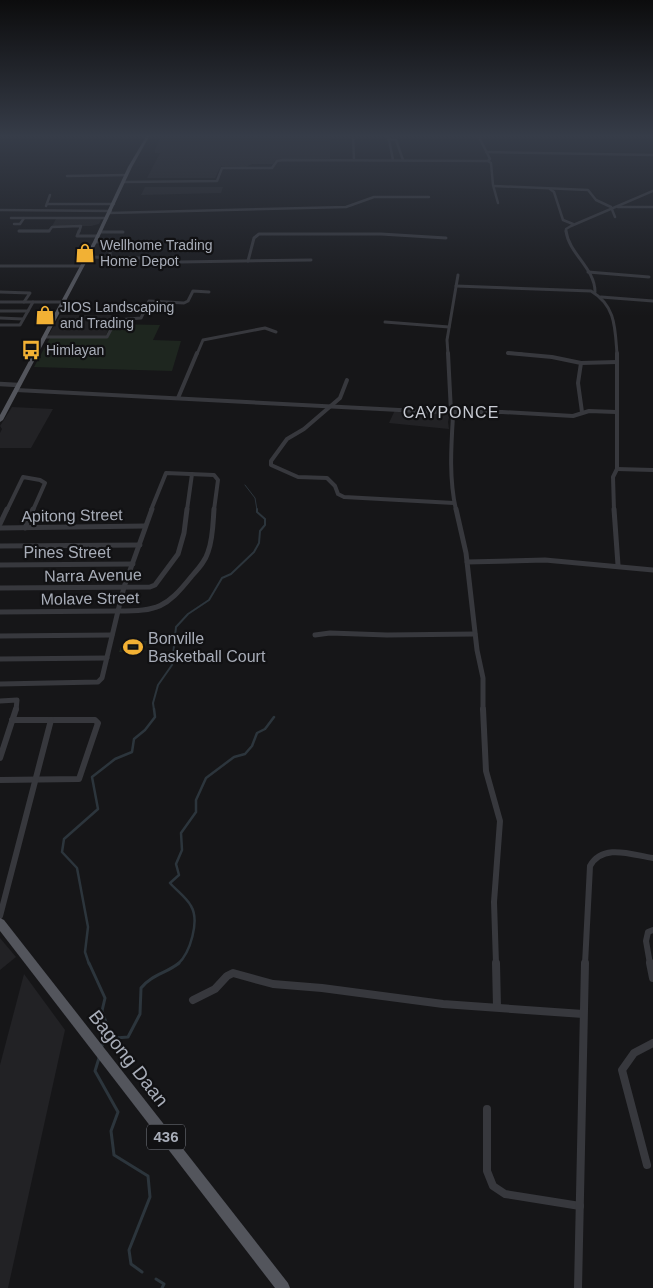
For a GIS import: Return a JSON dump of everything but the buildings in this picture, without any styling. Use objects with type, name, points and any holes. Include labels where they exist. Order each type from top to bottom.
[{"type":"main road","points":[[0,420],[64,302],[86,257],[96,242],[118,195]]},
{"type":"main road","name":"Bagong Daan","points":[[0,923],[283,1288]]},
{"type":"street","points":[[38,218],[50,195]]},
{"type":"street","points":[[496,195],[498,203]]},
{"type":"street","points":[[555,195],[563,220],[574,224]]},
{"type":"street","points":[[592,195],[596,200],[613,207],[653,207]]},
{"type":"street","points":[[595,292],[596,288],[588,272],[568,241],[567,228],[643,195]]},
{"type":"street","points":[[11,218],[346,207],[374,197],[429,197]]},
{"type":"street","points":[[47,204],[114,204]]},
{"type":"street","points":[[613,207],[615,217]]},
{"type":"street","points":[[0,210],[109,214]]},
{"type":"street","points":[[14,224],[20,224],[24,218]]},
{"type":"street","points":[[20,231],[81,226],[77,236],[123,232]]},
{"type":"street","points":[[248,261],[254,238],[259,234],[382,234],[446,238]]},
{"type":"street","points":[[96,242],[130,241]]},
{"type":"street","points":[[110,250],[110,257]]},
{"type":"street","points":[[86,257],[179,262],[312,260]]},
{"type":"street","points":[[0,266],[82,266]]},
{"type":"street","points":[[588,272],[649,276]]},
{"type":"street","points":[[458,275],[447,340],[450,412],[453,416],[450,457],[454,503],[462,531],[467,562],[482,678],[486,771],[500,821],[494,902],[497,1007]]},
{"type":"street","points":[[456,286],[595,292],[601,297],[615,321],[617,469],[613,478],[615,492],[612,502],[616,520],[618,565]]},
{"type":"street","points":[[45,337],[107,337],[116,320],[140,319],[149,301],[184,303],[188,301],[193,291],[209,292]]},
{"type":"street","points":[[0,292],[30,293],[24,302]]},
{"type":"street","points":[[0,311],[14,293]]},
{"type":"street","points":[[601,297],[653,301]]},
{"type":"street","points":[[0,302],[64,302]]},
{"type":"street","points":[[0,325],[20,325],[33,302]]},
{"type":"street","points":[[0,311],[28,311]]},
{"type":"street","points":[[0,318],[23,319]]},
{"type":"street","points":[[385,322],[449,327]]},
{"type":"street","points":[[178,398],[203,340],[259,328],[270,329],[276,332]]},
{"type":"street","points":[[508,353],[552,357],[581,363],[617,362]]},
{"type":"street","points":[[581,363],[578,384],[582,412]]},
{"type":"street","points":[[347,380],[340,398],[304,430],[287,440],[271,461],[271,465],[281,468],[292,476],[312,479],[327,478],[335,486],[338,494],[344,497],[454,503]]},
{"type":"street","points":[[0,384],[17,388],[450,412],[572,416],[582,412],[597,410],[616,412]]},
{"type":"street","points":[[617,469],[653,470]]},
{"type":"street","name":"Molave Street","points":[[0,612],[141,611],[154,608],[172,600],[203,563],[212,533],[218,480],[214,475],[166,472],[144,526]]},
{"type":"street","name":"Narra Avenue","points":[[0,588],[155,585],[178,554],[184,533],[192,474]]},
{"type":"street","points":[[0,524],[23,477],[40,480],[45,483],[25,528]]},
{"type":"street","points":[[0,684],[98,682],[102,678],[124,587],[140,545],[144,526]]},
{"type":"street","name":"Apitong Street","points":[[0,528],[144,526]]},
{"type":"street","points":[[0,546],[140,545]]},
{"type":"street","points":[[467,562],[534,560],[618,565],[653,570]]},
{"type":"street","name":"Pines Street","points":[[0,565],[133,564]]},
{"type":"street","points":[[315,635],[330,633],[387,635],[475,634]]},
{"type":"street","points":[[0,636],[112,635]]},
{"type":"street","points":[[0,659],[107,658]]},
{"type":"street","points":[[0,701],[17,700],[18,704],[0,758]]},
{"type":"street","points":[[0,780],[79,779],[98,723],[95,720],[12,720]]},
{"type":"street","points":[[0,916],[34,779],[51,720]]},
{"type":"street","points":[[578,1288],[583,1014],[590,866],[592,860],[598,855],[620,852],[653,858]]},
{"type":"street","points":[[653,930],[648,932],[646,941],[653,978]]},
{"type":"street","points":[[193,1000],[198,995],[216,989],[228,974],[233,973],[273,984],[443,1004],[583,1014]]},
{"type":"street","points":[[647,1165],[622,1070],[627,1058],[635,1051],[653,1043]]},
{"type":"street","points":[[487,1110],[488,1171],[492,1186],[505,1194],[580,1206]]},
{"type":"shaded area","points":[[102,218],[99,224],[91,226],[52,226],[56,219]]},
{"type":"shaded area","points":[[60,315],[114,315],[106,336],[48,336]]},
{"type":"shaded area","points":[[111,324],[160,325],[153,340],[181,341],[172,371],[34,367],[51,336],[106,336]]},
{"type":"shaded area","points":[[12,407],[53,409],[31,448],[0,448],[0,433],[2,429],[0,426]]},
{"type":"shaded area","points":[[395,410],[450,413],[449,429],[389,423]]},
{"type":"shaded area","name":"Bonville Basketball Court","points":[[123,641],[147,641],[144,652],[119,652]]},
{"type":"shaded area","points":[[0,938],[16,957],[0,970]]},
{"type":"shaded area","points":[[24,974],[65,1030],[8,1288],[0,1288],[0,1065]]},
{"type":"waterway","points":[[245,485],[255,498],[257,510]]},
{"type":"waterway","points":[[154,710],[153,703],[158,685],[172,665],[176,627],[188,614],[209,600],[222,578],[231,574],[254,552],[259,543],[260,531],[265,525],[265,519],[257,510]]},
{"type":"waterway","points":[[89,964],[85,952],[88,927],[77,868],[62,852],[64,839],[98,809],[92,777],[115,759],[132,752],[134,739],[145,730],[155,717],[154,709]]},
{"type":"waterway","points":[[179,963],[190,945],[194,928],[194,912],[191,906],[170,883],[179,875],[176,864],[182,850],[181,833],[196,812],[196,800],[206,778],[234,757],[245,754],[252,746],[257,733],[265,729],[274,717]]},
{"type":"waterway","points":[[89,963],[105,998],[102,1011],[107,1025],[104,1039]]},
{"type":"waterway","points":[[104,1039],[128,1037],[140,1014],[141,988],[149,980],[179,963]]},
{"type":"waterway","points":[[102,1046],[104,1039]]},
{"type":"waterway","points":[[99,1058],[95,1071],[118,1112],[111,1131],[114,1155],[148,1176],[150,1197],[129,1250],[131,1264],[142,1272]]},
{"type":"waterway","points":[[156,1279],[164,1284],[162,1288]]},
{"type":"place","name":"Wellhome Trading Home Depot","points":[[85,253]]},
{"type":"place","name":"JIOS Landscaping and Trading","points":[[45,315]]},
{"type":"place","name":"Himlayan","points":[[31,350]]},
{"type":"place","name":"Bonville Basketball Court","points":[[133,647]]},
{"type":"district","name":"CAYPONCE","points":[[451,412]]}]
